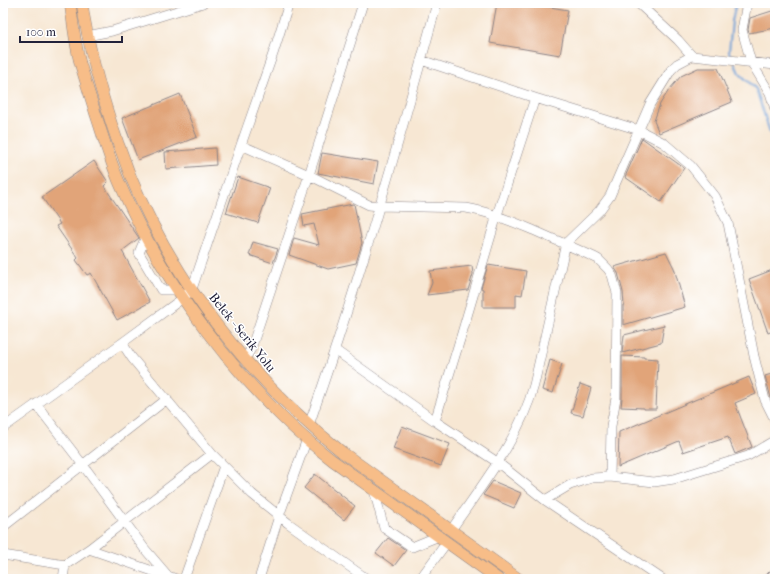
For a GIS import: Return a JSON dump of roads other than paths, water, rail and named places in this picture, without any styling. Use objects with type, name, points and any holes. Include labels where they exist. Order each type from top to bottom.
[{"type":"main road","name":"Belek - Serik Yolu","points":[[70,3],[80,61],[104,141],[119,183],[146,236],[180,294],[207,331],[244,378],[282,417],[307,439],[332,460],[498,579]]},
{"type":"main road","name":"Belek - Serik Yolu","points":[[82,3],[87,36],[105,104],[132,180],[158,234],[192,289],[209,313],[257,374],[309,425],[342,452],[519,579]]},
{"type":"street","points":[[3,428],[122,343],[180,294],[192,289],[274,51],[289,3]]},
{"type":"street","points":[[245,358],[251,348],[309,175],[363,3]]},
{"type":"street","points":[[309,425],[335,350],[379,206],[437,3]]},
{"type":"street","points":[[638,3],[678,40],[692,56]]},
{"type":"street","points":[[747,3],[742,30],[751,62],[770,93],[775,109]]},
{"type":"street","points":[[87,36],[112,31],[199,4]]},
{"type":"street","points":[[451,530],[497,462],[522,421],[531,396],[566,243],[599,211],[610,196],[650,104],[671,70],[680,62],[692,56],[775,65]]},
{"type":"street","points":[[421,60],[535,98],[639,130],[664,143],[691,166],[715,196],[725,215],[730,231],[754,356],[765,400],[775,420]]},
{"type":"street","points":[[435,421],[497,215],[535,98]]},
{"type":"street","points":[[241,144],[309,175],[369,205],[466,208],[497,215],[566,243],[598,259],[608,269],[617,293],[616,398],[611,426],[610,477]]},
{"type":"street","points":[[122,343],[132,358],[167,398],[212,454],[252,494],[288,523],[367,579]]},
{"type":"street","points":[[335,350],[435,421],[497,462],[545,500],[662,579]]},
{"type":"street","points":[[3,527],[167,398]]},
{"type":"street","points":[[36,404],[83,465],[124,522],[172,578]]},
{"type":"street","points":[[259,579],[279,516],[307,439]]},
{"type":"street","points":[[545,500],[570,485],[581,480],[592,478],[610,477],[642,482],[668,480],[748,456],[775,440]]},
{"type":"street","points":[[3,555],[65,564],[89,549],[212,454]]},
{"type":"street","points":[[184,579],[224,466]]},
{"type":"street","points":[[374,490],[384,528],[412,547],[443,539]]},
{"type":"street","points":[[420,579],[443,539]]},
{"type":"street","points":[[89,549],[172,578]]},
{"type":"street","points":[[64,579],[65,564]]},
{"type":"waterway","points":[[731,57],[729,52],[732,21],[736,3]]},
{"type":"waterway","points":[[735,64],[739,73],[756,89],[775,148]]}]
